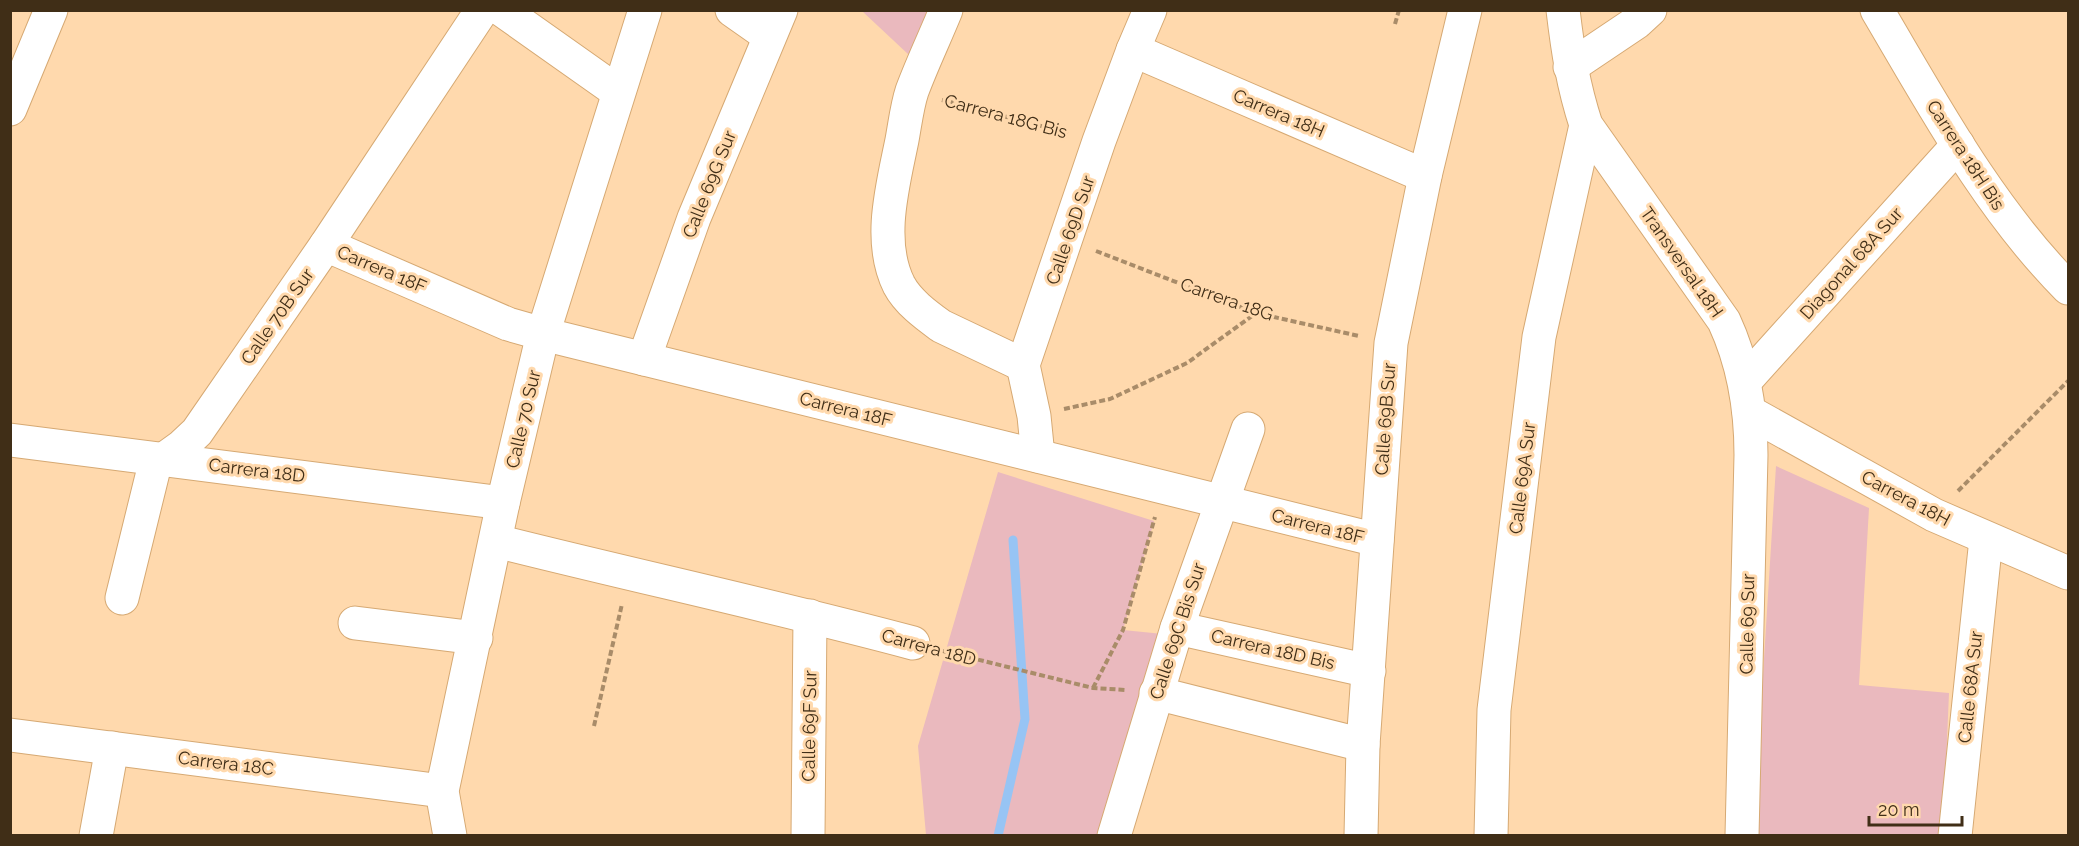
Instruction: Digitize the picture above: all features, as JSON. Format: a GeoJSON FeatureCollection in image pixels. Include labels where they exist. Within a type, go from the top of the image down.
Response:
{"type":"FeatureCollection","features":[{"type":"Feature","properties":{"kind":"street"},"geometry":{"type":"LineString","coordinates":[[10,109],[51,10]]}},
{"type":"Feature","properties":{"kind":"street","name":"Calle 70B Sur"},"geometry":{"type":"LineString","coordinates":[[122,598],[156,465],[197,432],[326,245],[482,10]]}},
{"type":"Feature","properties":{"kind":"street"},"geometry":{"type":"LineString","coordinates":[[502,10],[618,92]]}},
{"type":"Feature","properties":{"kind":"street","name":"Calle 70 Sur"},"geometry":{"type":"LineString","coordinates":[[450,836],[442,791],[503,503],[543,334],[645,10]]}},
{"type":"Feature","properties":{"kind":"street"},"geometry":{"type":"LineString","coordinates":[[732,10],[775,23]]}},
{"type":"Feature","properties":{"kind":"street"},"geometry":{"type":"LineString","coordinates":[[946,10],[912,92],[890,197],[889,243],[899,284],[910,300],[942,326],[1023,365],[1034,416],[1038,456]]}},
{"type":"Feature","properties":{"kind":"street","name":"Calle 69D Sur"},"geometry":{"type":"LineString","coordinates":[[1023,365],[1099,141],[1150,10]]}},
{"type":"Feature","properties":{"kind":"street","name":"Calle 69B Sur"},"geometry":{"type":"LineString","coordinates":[[1360,836],[1363,745],[1391,343],[1425,176],[1465,10]]}},
{"type":"Feature","properties":{"kind":"street"},"geometry":{"type":"LineString","coordinates":[[1563,10],[1570,67],[1586,125]]}},
{"type":"Feature","properties":{"kind":"street"},"geometry":{"type":"LineString","coordinates":[[1570,67],[1637,22],[1650,10]]}},
{"type":"Feature","properties":{"kind":"street","name":"Carrera 18H Bis"},"geometry":{"type":"LineString","coordinates":[[1877,10],[1984,187],[2013,227],[2068,288]]}},
{"type":"Feature","properties":{"kind":"street","name":"Calle 69G Sur"},"geometry":{"type":"LineString","coordinates":[[644,359],[694,218],[775,23]]}},
{"type":"Feature","properties":{"kind":"street","name":"Carrera 18H"},"geometry":{"type":"LineString","coordinates":[[1133,50],[1425,176]]}},
{"type":"Feature","properties":{"kind":"street","name":"Transversal 18H"},"geometry":{"type":"LineString","coordinates":[[1586,125],[1724,321],[1734,344],[1747,396]]}},
{"type":"Feature","properties":{"kind":"street","name":"Calle 69A Sur"},"geometry":{"type":"LineString","coordinates":[[1491,836],[1494,710],[1539,337],[1586,125]]}},
{"type":"Feature","properties":{"kind":"street","name":"Diagonal 68A Sur"},"geometry":{"type":"LineString","coordinates":[[1747,396],[1958,145]]}},
{"type":"Feature","properties":{"kind":"street","name":"Carrera 18F"},"geometry":{"type":"LineString","coordinates":[[326,245],[508,324],[543,334],[1377,540]]}},
{"type":"Feature","properties":{"kind":"street","name":"Carrera 18H"},"geometry":{"type":"LineString","coordinates":[[1747,396],[1934,514],[1986,539],[2068,573]]}},
{"type":"Feature","properties":{"kind":"street","name":"Calle 69 Sur"},"geometry":{"type":"LineString","coordinates":[[1742,836],[1751,455],[1747,396]]}},
{"type":"Feature","properties":{"kind":"street","name":"Calle 69C Bis Sur"},"geometry":{"type":"LineString","coordinates":[[1114,836],[1177,628],[1248,429]]}},
{"type":"Feature","properties":{"kind":"street","name":"Carrera 18D"},"geometry":{"type":"LineString","coordinates":[[10,440],[503,503]]}},
{"type":"Feature","properties":{"kind":"street","name":"Calle 68A Sur"},"geometry":{"type":"LineString","coordinates":[[1955,836],[1986,539]]}},
{"type":"Feature","properties":{"kind":"street","name":"Carrera 18D"},"geometry":{"type":"LineString","coordinates":[[496,541],[913,643]]}},
{"type":"Feature","properties":{"kind":"street","name":"Calle 69F Sur"},"geometry":{"type":"LineString","coordinates":[[808,836],[810,616]]}},
{"type":"Feature","properties":{"kind":"street"},"geometry":{"type":"LineString","coordinates":[[355,623],[476,638]]}},
{"type":"Feature","properties":{"kind":"street","name":"Carrera 18D Bis"},"geometry":{"type":"LineString","coordinates":[[1177,628],[1369,671]]}},
{"type":"Feature","properties":{"kind":"street"},"geometry":{"type":"LineString","coordinates":[[1156,693],[1363,745]]}},
{"type":"Feature","properties":{"kind":"street","name":"Carrera 18C"},"geometry":{"type":"LineString","coordinates":[[10,735],[442,791]]}},
{"type":"Feature","properties":{"kind":"street"},"geometry":{"type":"LineString","coordinates":[[96,836],[112,748]]}},
{"type":"Feature","properties":{"kind":"path"},"geometry":{"type":"LineString","coordinates":[[1395,24],[1399,10]]}},
{"type":"Feature","properties":{"kind":"path","name":"Carrera 18G Bis"},"geometry":{"type":"LineString","coordinates":[[912,92],[1099,141]]}},
{"type":"Feature","properties":{"kind":"path","name":"Carrera 18G"},"geometry":{"type":"LineString","coordinates":[[1067,240],[1256,313],[1391,343]]}},
{"type":"Feature","properties":{"kind":"path"},"geometry":{"type":"LineString","coordinates":[[1034,416],[1110,399],[1188,363],[1256,313]]}},
{"type":"Feature","properties":{"kind":"path"},"geometry":{"type":"LineString","coordinates":[[1934,514],[2068,381]]}},
{"type":"Feature","properties":{"kind":"path"},"geometry":{"type":"LineString","coordinates":[[1093,687],[1122,630],[1165,487]]}},
{"type":"Feature","properties":{"kind":"path"},"geometry":{"type":"LineString","coordinates":[[594,726],[629,574]]}},
{"type":"Feature","properties":{"kind":"path","name":"Carrera 18D"},"geometry":{"type":"LineString","coordinates":[[913,643],[1093,687],[1156,693]]}},
{"type":"Feature","properties":{"kind":"shaded area"},"geometry":{"type":"Polygon","coordinates":[[[862,11],[929,11],[909,55],[862,11]]]}},
{"type":"Feature","properties":{"kind":"shaded area"},"geometry":{"type":"Polygon","coordinates":[[[1776,466],[1869,508],[1859,685],[1949,693],[1943,835],[1753,836],[1776,466]]]}},
{"type":"Feature","properties":{"kind":"shaded area"},"geometry":{"type":"Polygon","coordinates":[[[998,472],[1154,521],[1123,630],[1193,637],[1169,699],[1123,835],[926,835],[918,746],[998,472]]]}},
{"type":"Feature","properties":{"kind":"waterway"},"geometry":{"type":"LineString","coordinates":[[998,836],[1025,719],[1013,540]]}}]}
